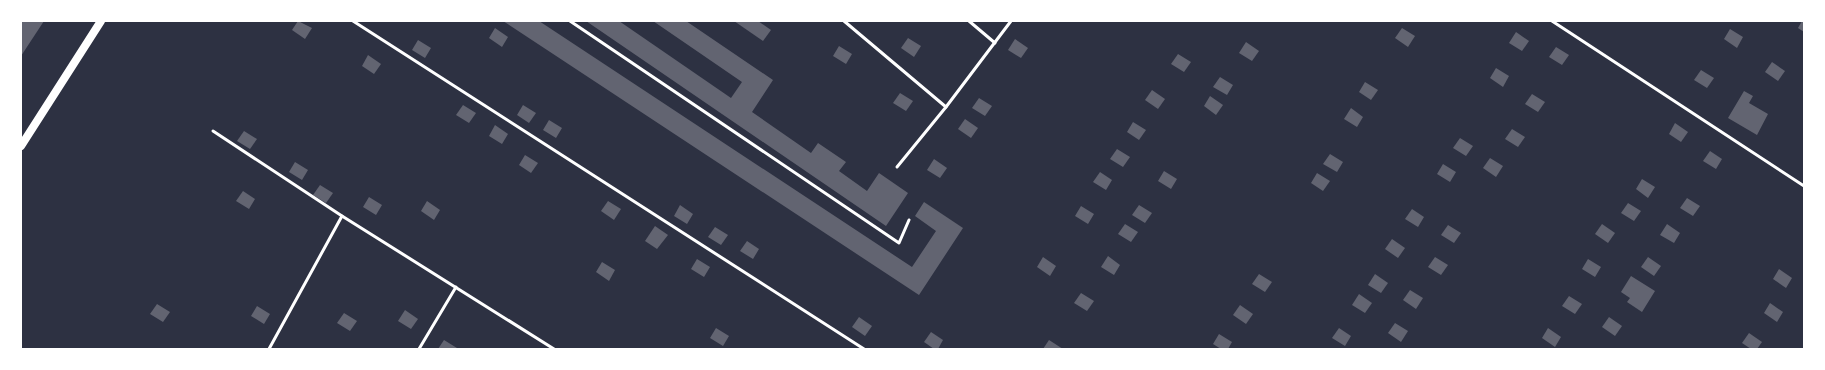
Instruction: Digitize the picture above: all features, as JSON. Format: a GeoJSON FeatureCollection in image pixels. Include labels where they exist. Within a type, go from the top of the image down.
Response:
{"type":"FeatureCollection","features":[{"type":"Feature","properties":{"kind":"main road"},"geometry":{"type":"LineString","coordinates":[[21,146],[102,21]]}},
{"type":"Feature","properties":{"kind":"lane"},"geometry":{"type":"LineString","coordinates":[[353,21],[864,349]]}},
{"type":"Feature","properties":{"kind":"lane"},"geometry":{"type":"LineString","coordinates":[[570,21],[899,243],[909,220]]}},
{"type":"Feature","properties":{"kind":"lane"},"geometry":{"type":"LineString","coordinates":[[844,21],[946,107]]}},
{"type":"Feature","properties":{"kind":"lane"},"geometry":{"type":"LineString","coordinates":[[969,21],[995,43]]}},
{"type":"Feature","properties":{"kind":"lane"},"geometry":{"type":"LineString","coordinates":[[897,167],[946,107],[1011,21]]}},
{"type":"Feature","properties":{"kind":"lane"},"geometry":{"type":"LineString","coordinates":[[1552,21],[1804,186]]}},
{"type":"Feature","properties":{"kind":"lane"},"geometry":{"type":"LineString","coordinates":[[213,131],[342,216],[554,349]]}},
{"type":"Feature","properties":{"kind":"lane"},"geometry":{"type":"LineString","coordinates":[[269,349],[342,216]]}},
{"type":"Feature","properties":{"kind":"lane"},"geometry":{"type":"LineString","coordinates":[[419,349],[456,287]]}},
{"type":"Feature","properties":{"kind":"building"},"geometry":{"type":"Polygon","coordinates":[[[21,21],[44,21],[21,56],[21,21]]]}},
{"type":"Feature","properties":{"kind":"building"},"geometry":{"type":"Polygon","coordinates":[[[298,21],[312,28],[305,39],[292,30],[298,21]]]}},
{"type":"Feature","properties":{"kind":"building"},"geometry":{"type":"Polygon","coordinates":[[[503,21],[539,21],[912,267],[936,231],[915,216],[924,202],[963,228],[919,295],[503,21]]]}},
{"type":"Feature","properties":{"kind":"building"},"geometry":{"type":"Polygon","coordinates":[[[586,21],[619,21],[731,98],[742,82],[653,21],[686,21],[773,80],[752,112],[811,153],[818,143],[846,162],[839,171],[867,191],[879,173],[908,193],[886,226],[586,21]]]}},
{"type":"Feature","properties":{"kind":"building"},"geometry":{"type":"Polygon","coordinates":[[[734,21],[758,21],[771,30],[763,41],[734,21]]]}},
{"type":"Feature","properties":{"kind":"building"},"geometry":{"type":"Polygon","coordinates":[[[1802,21],[1804,21],[1804,32],[1798,28],[1802,21]]]}},
{"type":"Feature","properties":{"kind":"building"},"geometry":{"type":"Polygon","coordinates":[[[495,28],[508,37],[502,47],[489,38],[495,28]]]}},
{"type":"Feature","properties":{"kind":"building"},"geometry":{"type":"Polygon","coordinates":[[[1402,28],[1415,36],[1408,47],[1395,38],[1402,28]]]}},
{"type":"Feature","properties":{"kind":"building"},"geometry":{"type":"Polygon","coordinates":[[[1730,29],[1743,37],[1737,48],[1724,39],[1730,29]]]}},
{"type":"Feature","properties":{"kind":"building"},"geometry":{"type":"Polygon","coordinates":[[[1516,32],[1529,41],[1522,51],[1509,43],[1516,32]]]}},
{"type":"Feature","properties":{"kind":"building"},"geometry":{"type":"Polygon","coordinates":[[[908,38],[921,46],[914,57],[901,48],[908,38]]]}},
{"type":"Feature","properties":{"kind":"building"},"geometry":{"type":"Polygon","coordinates":[[[1015,39],[1028,48],[1021,58],[1008,50],[1015,39]]]}},
{"type":"Feature","properties":{"kind":"building"},"geometry":{"type":"Polygon","coordinates":[[[418,40],[431,48],[425,58],[412,50],[418,40]]]}},
{"type":"Feature","properties":{"kind":"building"},"geometry":{"type":"Polygon","coordinates":[[[1246,42],[1259,51],[1252,61],[1239,53],[1246,42]]]}},
{"type":"Feature","properties":{"kind":"building"},"geometry":{"type":"Polygon","coordinates":[[[839,46],[852,54],[846,64],[833,56],[839,46]]]}},
{"type":"Feature","properties":{"kind":"building"},"geometry":{"type":"Polygon","coordinates":[[[1556,47],[1569,55],[1562,65],[1549,57],[1556,47]]]}},
{"type":"Feature","properties":{"kind":"building"},"geometry":{"type":"Polygon","coordinates":[[[1178,54],[1191,62],[1184,72],[1171,64],[1178,54]]]}},
{"type":"Feature","properties":{"kind":"building"},"geometry":{"type":"Polygon","coordinates":[[[368,55],[381,64],[374,74],[362,66],[368,55]]]}},
{"type":"Feature","properties":{"kind":"building"},"geometry":{"type":"Polygon","coordinates":[[[1772,62],[1785,71],[1778,81],[1765,72],[1772,62]]]}},
{"type":"Feature","properties":{"kind":"building"},"geometry":{"type":"Polygon","coordinates":[[[1496,68],[1509,76],[1503,87],[1490,78],[1496,68]]]}},
{"type":"Feature","properties":{"kind":"building"},"geometry":{"type":"Polygon","coordinates":[[[1701,70],[1714,78],[1707,88],[1694,80],[1701,70]]]}},
{"type":"Feature","properties":{"kind":"building"},"geometry":{"type":"Polygon","coordinates":[[[1220,77],[1233,85],[1227,95],[1213,87],[1220,77]]]}},
{"type":"Feature","properties":{"kind":"building"},"geometry":{"type":"Polygon","coordinates":[[[1365,82],[1378,90],[1371,100],[1359,92],[1365,82]]]}},
{"type":"Feature","properties":{"kind":"building"},"geometry":{"type":"Polygon","coordinates":[[[1152,90],[1165,99],[1158,109],[1145,100],[1152,90]]]}},
{"type":"Feature","properties":{"kind":"building"},"geometry":{"type":"Polygon","coordinates":[[[1744,91],[1753,96],[1749,103],[1768,114],[1757,135],[1728,118],[1744,91]]]}},
{"type":"Feature","properties":{"kind":"building"},"geometry":{"type":"Polygon","coordinates":[[[900,93],[913,101],[906,111],[893,103],[900,93]]]}},
{"type":"Feature","properties":{"kind":"building"},"geometry":{"type":"Polygon","coordinates":[[[1532,94],[1545,102],[1538,112],[1525,104],[1532,94]]]}},
{"type":"Feature","properties":{"kind":"building"},"geometry":{"type":"Polygon","coordinates":[[[1210,96],[1223,105],[1216,115],[1204,106],[1210,96]]]}},
{"type":"Feature","properties":{"kind":"building"},"geometry":{"type":"Polygon","coordinates":[[[979,98],[992,106],[985,116],[972,108],[979,98]]]}},
{"type":"Feature","properties":{"kind":"building"},"geometry":{"type":"Polygon","coordinates":[[[463,105],[476,113],[469,123],[456,115],[463,105]]]}},
{"type":"Feature","properties":{"kind":"building"},"geometry":{"type":"Polygon","coordinates":[[[523,105],[536,113],[529,123],[517,115],[523,105]]]}},
{"type":"Feature","properties":{"kind":"building"},"geometry":{"type":"Polygon","coordinates":[[[1351,108],[1363,117],[1357,127],[1344,119],[1351,108]]]}},
{"type":"Feature","properties":{"kind":"building"},"geometry":{"type":"Polygon","coordinates":[[[965,119],[978,128],[971,138],[958,129],[965,119]]]}},
{"type":"Feature","properties":{"kind":"building"},"geometry":{"type":"Polygon","coordinates":[[[549,120],[562,128],[556,138],[543,130],[549,120]]]}},
{"type":"Feature","properties":{"kind":"building"},"geometry":{"type":"Polygon","coordinates":[[[1133,122],[1146,130],[1139,140],[1127,132],[1133,122]]]}},
{"type":"Feature","properties":{"kind":"building"},"geometry":{"type":"Polygon","coordinates":[[[1675,123],[1688,132],[1681,142],[1669,134],[1675,123]]]}},
{"type":"Feature","properties":{"kind":"building"},"geometry":{"type":"Polygon","coordinates":[[[495,125],[508,134],[502,144],[489,136],[495,125]]]}},
{"type":"Feature","properties":{"kind":"building"},"geometry":{"type":"Polygon","coordinates":[[[1512,129],[1525,137],[1518,147],[1505,139],[1512,129]]]}},
{"type":"Feature","properties":{"kind":"building"},"geometry":{"type":"Polygon","coordinates":[[[244,131],[257,139],[250,149],[237,141],[244,131]]]}},
{"type":"Feature","properties":{"kind":"building"},"geometry":{"type":"Polygon","coordinates":[[[1460,138],[1473,146],[1466,156],[1453,148],[1460,138]]]}},
{"type":"Feature","properties":{"kind":"building"},"geometry":{"type":"Polygon","coordinates":[[[1117,149],[1130,157],[1123,167],[1110,159],[1117,149]]]}},
{"type":"Feature","properties":{"kind":"building"},"geometry":{"type":"Polygon","coordinates":[[[1710,151],[1722,159],[1716,169],[1703,161],[1710,151]]]}},
{"type":"Feature","properties":{"kind":"building"},"geometry":{"type":"Polygon","coordinates":[[[1330,154],[1343,162],[1337,172],[1323,164],[1330,154]]]}},
{"type":"Feature","properties":{"kind":"building"},"geometry":{"type":"Polygon","coordinates":[[[525,155],[538,163],[531,173],[519,165],[525,155]]]}},
{"type":"Feature","properties":{"kind":"building"},"geometry":{"type":"Polygon","coordinates":[[[1490,158],[1503,166],[1496,177],[1483,168],[1490,158]]]}},
{"type":"Feature","properties":{"kind":"building"},"geometry":{"type":"Polygon","coordinates":[[[934,159],[947,168],[940,178],[927,170],[934,159]]]}},
{"type":"Feature","properties":{"kind":"building"},"geometry":{"type":"Polygon","coordinates":[[[295,162],[308,170],[302,180],[289,172],[295,162]]]}},
{"type":"Feature","properties":{"kind":"building"},"geometry":{"type":"Polygon","coordinates":[[[1443,164],[1456,172],[1450,182],[1437,174],[1443,164]]]}},
{"type":"Feature","properties":{"kind":"building"},"geometry":{"type":"Polygon","coordinates":[[[1164,171],[1177,179],[1171,189],[1158,181],[1164,171]]]}},
{"type":"Feature","properties":{"kind":"building"},"geometry":{"type":"Polygon","coordinates":[[[1100,172],[1112,180],[1106,190],[1093,182],[1100,172]]]}},
{"type":"Feature","properties":{"kind":"building"},"geometry":{"type":"Polygon","coordinates":[[[1317,173],[1330,181],[1323,191],[1311,183],[1317,173]]]}},
{"type":"Feature","properties":{"kind":"building"},"geometry":{"type":"Polygon","coordinates":[[[1642,179],[1655,187],[1648,198],[1636,189],[1642,179]]]}},
{"type":"Feature","properties":{"kind":"building"},"geometry":{"type":"Polygon","coordinates":[[[320,185],[333,193],[326,203],[313,195],[320,185]]]}},
{"type":"Feature","properties":{"kind":"building"},"geometry":{"type":"Polygon","coordinates":[[[243,191],[255,199],[249,209],[236,201],[243,191]]]}},
{"type":"Feature","properties":{"kind":"building"},"geometry":{"type":"Polygon","coordinates":[[[369,197],[382,205],[376,215],[363,207],[369,197]]]}},
{"type":"Feature","properties":{"kind":"building"},"geometry":{"type":"Polygon","coordinates":[[[1687,198],[1700,206],[1693,216],[1680,208],[1687,198]]]}},
{"type":"Feature","properties":{"kind":"building"},"geometry":{"type":"Polygon","coordinates":[[[427,201],[440,210],[434,220],[421,211],[427,201]]]}},
{"type":"Feature","properties":{"kind":"building"},"geometry":{"type":"Polygon","coordinates":[[[608,201],[621,209],[614,220],[601,211],[608,201]]]}},
{"type":"Feature","properties":{"kind":"building"},"geometry":{"type":"Polygon","coordinates":[[[1628,203],[1641,211],[1634,221],[1621,213],[1628,203]]]}},
{"type":"Feature","properties":{"kind":"building"},"geometry":{"type":"Polygon","coordinates":[[[680,205],[693,214],[687,224],[674,216],[680,205]]]}},
{"type":"Feature","properties":{"kind":"building"},"geometry":{"type":"Polygon","coordinates":[[[1139,205],[1152,213],[1145,223],[1132,215],[1139,205]]]}},
{"type":"Feature","properties":{"kind":"building"},"geometry":{"type":"Polygon","coordinates":[[[1081,206],[1094,214],[1088,224],[1075,216],[1081,206]]]}},
{"type":"Feature","properties":{"kind":"building"},"geometry":{"type":"Polygon","coordinates":[[[1412,209],[1424,217],[1418,227],[1405,219],[1412,209]]]}},
{"type":"Feature","properties":{"kind":"building"},"geometry":{"type":"Polygon","coordinates":[[[1125,224],[1138,232],[1131,242],[1118,234],[1125,224]]]}},
{"type":"Feature","properties":{"kind":"building"},"geometry":{"type":"Polygon","coordinates":[[[1602,224],[1615,233],[1608,243],[1595,234],[1602,224]]]}},
{"type":"Feature","properties":{"kind":"building"},"geometry":{"type":"Polygon","coordinates":[[[1667,224],[1680,233],[1674,243],[1660,235],[1667,224]]]}},
{"type":"Feature","properties":{"kind":"building"},"geometry":{"type":"Polygon","coordinates":[[[1448,225],[1461,233],[1454,243],[1441,235],[1448,225]]]}},
{"type":"Feature","properties":{"kind":"building"},"geometry":{"type":"Polygon","coordinates":[[[655,226],[668,235],[657,249],[645,241],[655,226]]]}},
{"type":"Feature","properties":{"kind":"building"},"geometry":{"type":"Polygon","coordinates":[[[715,227],[728,235],[721,245],[708,237],[715,227]]]}},
{"type":"Feature","properties":{"kind":"building"},"geometry":{"type":"Polygon","coordinates":[[[1392,239],[1405,248],[1398,258],[1385,249],[1392,239]]]}},
{"type":"Feature","properties":{"kind":"building"},"geometry":{"type":"Polygon","coordinates":[[[747,241],[759,249],[753,259],[740,251],[747,241]]]}},
{"type":"Feature","properties":{"kind":"building"},"geometry":{"type":"Polygon","coordinates":[[[1108,256],[1120,265],[1114,275],[1101,267],[1108,256]]]}},
{"type":"Feature","properties":{"kind":"building"},"geometry":{"type":"Polygon","coordinates":[[[1043,257],[1056,266],[1050,276],[1037,267],[1043,257]]]}},
{"type":"Feature","properties":{"kind":"building"},"geometry":{"type":"Polygon","coordinates":[[[1435,257],[1448,265],[1441,275],[1428,267],[1435,257]]]}},
{"type":"Feature","properties":{"kind":"building"},"geometry":{"type":"Polygon","coordinates":[[[1648,257],[1661,266],[1654,276],[1641,267],[1648,257]]]}},
{"type":"Feature","properties":{"kind":"building"},"geometry":{"type":"Polygon","coordinates":[[[697,259],[710,267],[704,277],[691,269],[697,259]]]}},
{"type":"Feature","properties":{"kind":"building"},"geometry":{"type":"Polygon","coordinates":[[[1588,259],[1601,267],[1595,277],[1582,269],[1588,259]]]}},
{"type":"Feature","properties":{"kind":"building"},"geometry":{"type":"Polygon","coordinates":[[[602,262],[615,270],[609,281],[596,272],[602,262]]]}},
{"type":"Feature","properties":{"kind":"building"},"geometry":{"type":"Polygon","coordinates":[[[1779,269],[1792,278],[1786,288],[1773,279],[1779,269]]]}},
{"type":"Feature","properties":{"kind":"building"},"geometry":{"type":"Polygon","coordinates":[[[1259,274],[1272,282],[1265,292],[1252,284],[1259,274]]]}},
{"type":"Feature","properties":{"kind":"building"},"geometry":{"type":"Polygon","coordinates":[[[1375,274],[1388,283],[1381,293],[1368,285],[1375,274]]]}},
{"type":"Feature","properties":{"kind":"building"},"geometry":{"type":"Polygon","coordinates":[[[1631,276],[1655,291],[1642,312],[1627,302],[1630,298],[1621,292],[1631,276]]]}},
{"type":"Feature","properties":{"kind":"building"},"geometry":{"type":"Polygon","coordinates":[[[1410,290],[1423,298],[1416,309],[1403,300],[1410,290]]]}},
{"type":"Feature","properties":{"kind":"building"},"geometry":{"type":"Polygon","coordinates":[[[1081,293],[1094,301],[1087,311],[1074,303],[1081,293]]]}},
{"type":"Feature","properties":{"kind":"building"},"geometry":{"type":"Polygon","coordinates":[[[1359,294],[1372,303],[1365,313],[1352,305],[1359,294]]]}},
{"type":"Feature","properties":{"kind":"building"},"geometry":{"type":"Polygon","coordinates":[[[1569,296],[1582,304],[1575,314],[1562,306],[1569,296]]]}},
{"type":"Feature","properties":{"kind":"building"},"geometry":{"type":"Polygon","coordinates":[[[1770,303],[1783,312],[1777,322],[1764,313],[1770,303]]]}},
{"type":"Feature","properties":{"kind":"building"},"geometry":{"type":"Polygon","coordinates":[[[157,304],[170,312],[163,322],[150,314],[157,304]]]}},
{"type":"Feature","properties":{"kind":"building"},"geometry":{"type":"Polygon","coordinates":[[[1240,305],[1253,314],[1246,324],[1233,315],[1240,305]]]}},
{"type":"Feature","properties":{"kind":"building"},"geometry":{"type":"Polygon","coordinates":[[[257,306],[270,314],[264,324],[251,316],[257,306]]]}},
{"type":"Feature","properties":{"kind":"building"},"geometry":{"type":"Polygon","coordinates":[[[405,310],[418,319],[411,329],[398,321],[405,310]]]}},
{"type":"Feature","properties":{"kind":"building"},"geometry":{"type":"Polygon","coordinates":[[[344,313],[357,321],[350,331],[337,323],[344,313]]]}},
{"type":"Feature","properties":{"kind":"building"},"geometry":{"type":"Polygon","coordinates":[[[859,317],[872,326],[865,336],[852,327],[859,317]]]}},
{"type":"Feature","properties":{"kind":"building"},"geometry":{"type":"Polygon","coordinates":[[[1609,317],[1622,326],[1615,336],[1602,327],[1609,317]]]}},
{"type":"Feature","properties":{"kind":"building"},"geometry":{"type":"Polygon","coordinates":[[[1395,323],[1408,331],[1401,342],[1388,333],[1395,323]]]}},
{"type":"Feature","properties":{"kind":"building"},"geometry":{"type":"Polygon","coordinates":[[[716,328],[729,336],[723,346],[710,338],[716,328]]]}},
{"type":"Feature","properties":{"kind":"building"},"geometry":{"type":"Polygon","coordinates":[[[1339,328],[1351,336],[1345,346],[1332,338],[1339,328]]]}},
{"type":"Feature","properties":{"kind":"building"},"geometry":{"type":"Polygon","coordinates":[[[1548,328],[1561,337],[1555,347],[1542,338],[1548,328]]]}},
{"type":"Feature","properties":{"kind":"building"},"geometry":{"type":"Polygon","coordinates":[[[931,332],[943,340],[938,349],[934,349],[924,342],[931,332]]]}},
{"type":"Feature","properties":{"kind":"building"},"geometry":{"type":"Polygon","coordinates":[[[1749,333],[1762,342],[1757,349],[1751,349],[1742,343],[1749,333]]]}},
{"type":"Feature","properties":{"kind":"building"},"geometry":{"type":"Polygon","coordinates":[[[1219,334],[1232,342],[1228,349],[1221,349],[1213,344],[1219,334]]]}},
{"type":"Feature","properties":{"kind":"building"},"geometry":{"type":"Polygon","coordinates":[[[444,340],[457,348],[438,349],[444,340]]]}},
{"type":"Feature","properties":{"kind":"building"},"geometry":{"type":"Polygon","coordinates":[[[1049,340],[1063,349],[1043,349],[1049,340]]]}}]}
